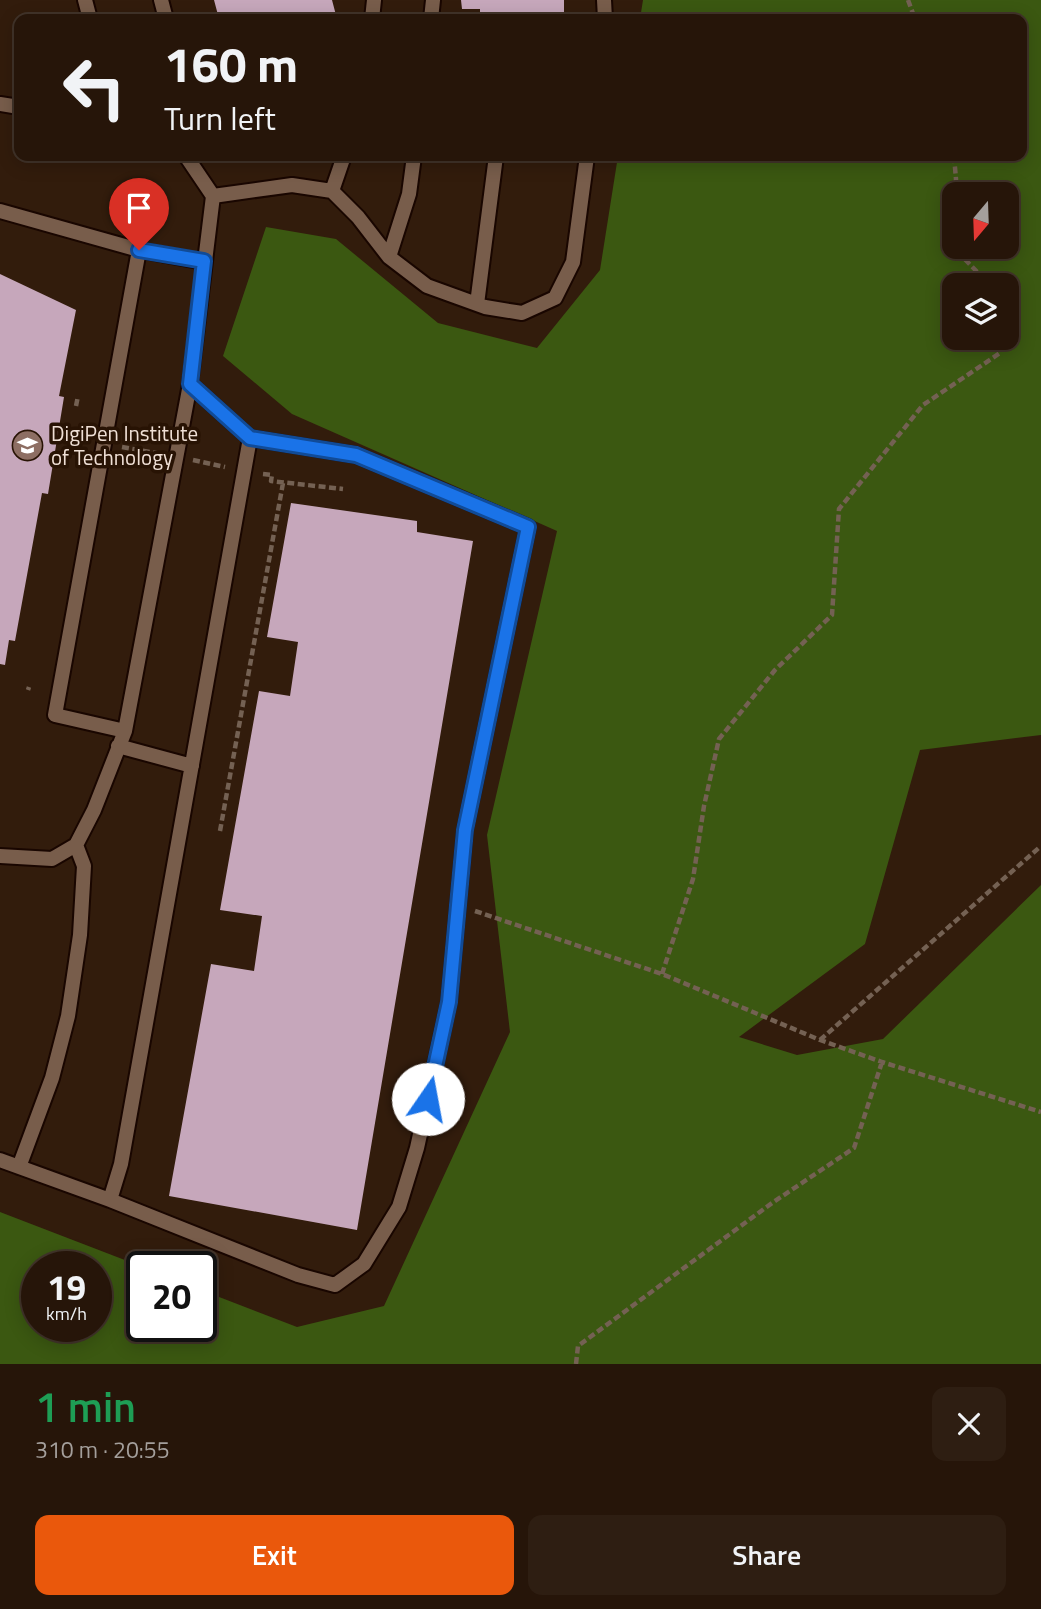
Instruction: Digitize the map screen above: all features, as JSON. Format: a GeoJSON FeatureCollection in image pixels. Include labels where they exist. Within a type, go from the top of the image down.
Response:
{"type":"FeatureCollection","features":[{"type":"Feature","properties":{"kind":"lane"},"geometry":{"type":"LineString","coordinates":[[1,862],[52,859],[76,845],[94,810],[125,731],[190,384],[213,196],[189,161]]}},
{"type":"Feature","properties":{"kind":"lane"},"geometry":{"type":"LineString","coordinates":[[332,191],[342,161]]}},
{"type":"Feature","properties":{"kind":"lane"},"geometry":{"type":"LineString","coordinates":[[389,257],[409,194],[413,161]]}},
{"type":"Feature","properties":{"kind":"lane"},"geometry":{"type":"LineString","coordinates":[[477,304],[495,161]]}},
{"type":"Feature","properties":{"kind":"lane"},"geometry":{"type":"LineString","coordinates":[[213,196],[292,185],[332,191],[358,217],[389,257],[427,286],[477,304],[522,313],[555,298],[573,262],[586,161]]}},
{"type":"Feature","properties":{"kind":"lane"},"geometry":{"type":"LineString","coordinates":[[0,211],[139,250],[204,261]]}},
{"type":"Feature","properties":{"kind":"lane"},"geometry":{"type":"LineString","coordinates":[[125,731],[55,715],[139,250]]}},
{"type":"Feature","properties":{"kind":"lane"},"geometry":{"type":"LineString","coordinates":[[0,1160],[110,1200],[298,1275],[335,1285],[364,1264],[398,1207],[417,1147],[449,1002],[465,830],[528,527],[356,455],[250,438],[190,384]]}},
{"type":"Feature","properties":{"kind":"lane"},"geometry":{"type":"LineString","coordinates":[[110,1200],[121,1164],[250,438]]}},
{"type":"Feature","properties":{"kind":"lane"},"geometry":{"type":"LineString","coordinates":[[118,746],[192,766]]}},
{"type":"Feature","properties":{"kind":"lane"},"geometry":{"type":"LineString","coordinates":[[19,1167],[52,1078],[68,1016],[80,935],[85,866],[76,845]]}},
{"type":"Feature","properties":{"kind":"path"},"geometry":{"type":"LineString","coordinates":[[954,161],[956,182]]}},
{"type":"Feature","properties":{"kind":"path"},"geometry":{"type":"LineString","coordinates":[[965,259],[978,273]]}},
{"type":"Feature","properties":{"kind":"path"},"geometry":{"type":"LineString","coordinates":[[662,974],[693,879],[704,806],[719,739],[775,670],[832,615],[839,509],[923,405],[1000,354],[999,350]]}},
{"type":"Feature","properties":{"kind":"path"},"geometry":{"type":"LineString","coordinates":[[76,406],[78,396]]}},
{"type":"Feature","properties":{"kind":"path"},"geometry":{"type":"LineString","coordinates":[[71,436],[87,439]]}},
{"type":"Feature","properties":{"kind":"path"},"geometry":{"type":"LineString","coordinates":[[122,447],[155,453]]}},
{"type":"Feature","properties":{"kind":"path"},"geometry":{"type":"LineString","coordinates":[[193,460],[233,468]]}},
{"type":"Feature","properties":{"kind":"path"},"geometry":{"type":"LineString","coordinates":[[263,474],[272,475],[271,481],[344,489]]}},
{"type":"Feature","properties":{"kind":"path"},"geometry":{"type":"LineString","coordinates":[[220,831],[283,482]]}},
{"type":"Feature","properties":{"kind":"path"},"geometry":{"type":"LineString","coordinates":[[820,1040],[1041,846]]}},
{"type":"Feature","properties":{"kind":"path"},"geometry":{"type":"LineString","coordinates":[[457,905],[662,974],[820,1040],[882,1062],[1041,1112]]}},
{"type":"Feature","properties":{"kind":"path"},"geometry":{"type":"LineString","coordinates":[[576,1364],[578,1346],[772,1203],[853,1148],[882,1062]]}},
{"type":"Feature","properties":{"kind":"green space"},"geometry":{"type":"Polygon","coordinates":[[[643,0],[1041,0],[1041,735],[920,750],[865,944],[739,1037],[797,1055],[883,1039],[1041,885],[1041,1364],[0,1364],[0,1212],[101,1251],[21,1251],[21,1342],[112,1342],[112,1255],[126,1260],[126,1342],[217,1342],[217,1296],[297,1327],[384,1306],[510,1032],[487,835],[557,531],[292,414],[223,356],[266,227],[336,239],[438,323],[537,348],[600,270],[617,161],[1027,161],[1027,14],[641,14],[643,0]]]}},
{"type":"Feature","properties":{"kind":"building"},"geometry":{"type":"Polygon","coordinates":[[[214,0],[332,0],[336,14],[218,14],[214,0]]]}},
{"type":"Feature","properties":{"kind":"building"},"geometry":{"type":"Polygon","coordinates":[[[461,0],[564,0],[564,14],[480,14],[480,9],[462,9],[461,0]]]}},
{"type":"Feature","properties":{"kind":"building","name":"DigiPen Institute of Technology"},"geometry":{"type":"Polygon","coordinates":[[[0,274],[76,310],[59,396],[64,397],[48,494],[42,493],[15,641],[9,640],[5,665],[0,664],[0,274]]]}},
{"type":"Feature","properties":{"kind":"building"},"geometry":{"type":"Polygon","coordinates":[[[291,503],[417,521],[417,532],[473,541],[357,1230],[169,1196],[211,964],[254,971],[262,916],[220,910],[259,691],[290,696],[298,642],[267,637],[291,503]]]}},
{"type":"Feature","properties":{"kind":"place","name":"DigiPen Institute of Technology"},"geometry":{"type":"Point","coordinates":[28,445]}},
{"type":"Feature","properties":{"kind":"route"},"geometry":{"type":"LineString","coordinates":[[139,250],[204,261],[190,384],[250,438],[356,455],[528,527],[465,830],[449,1002],[428,1099]]}}]}
